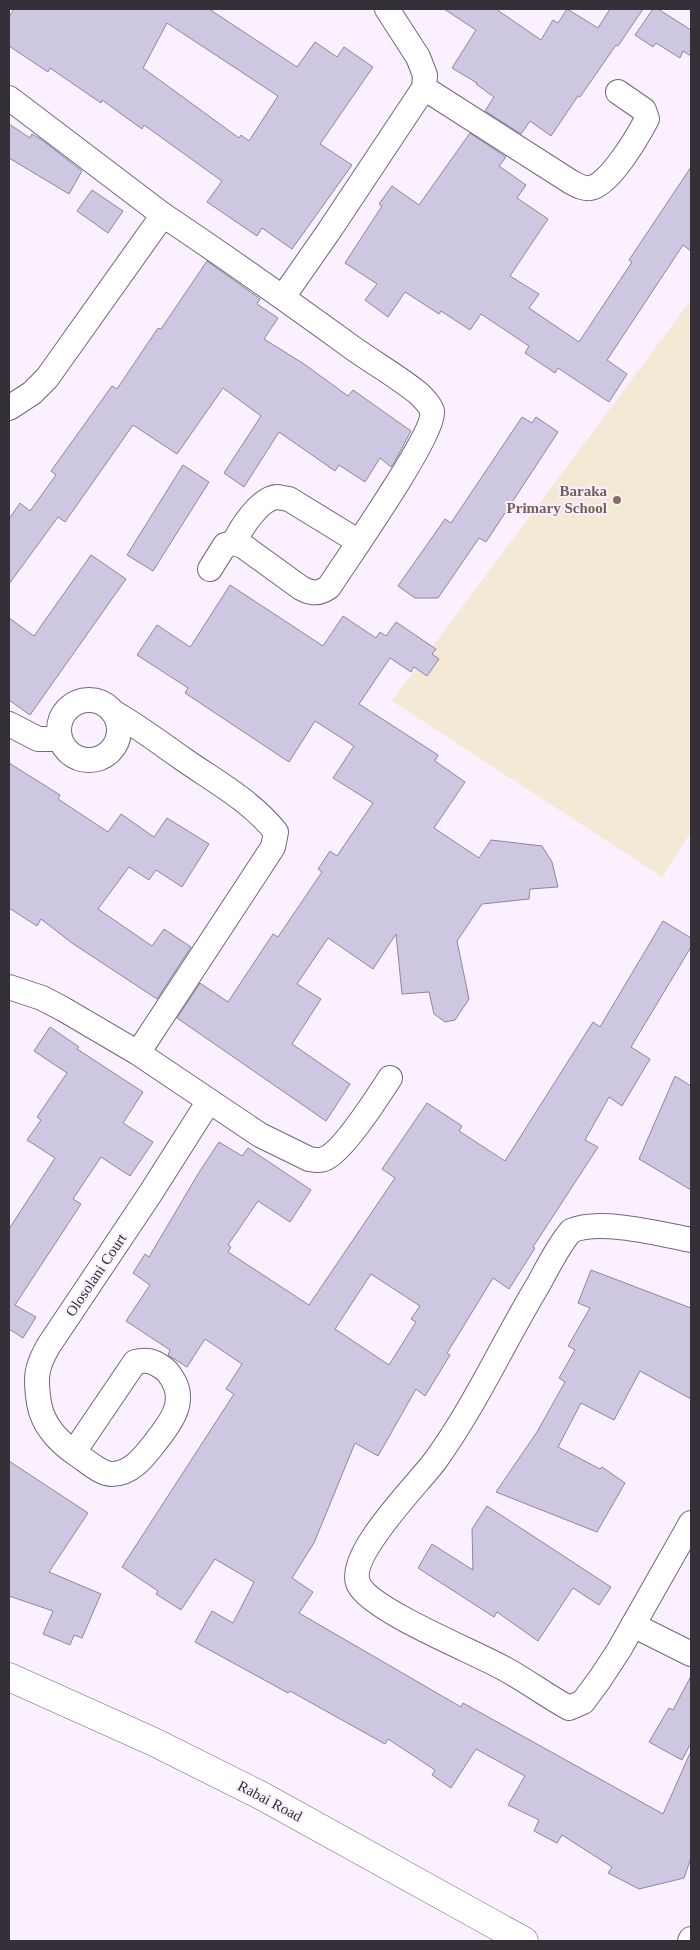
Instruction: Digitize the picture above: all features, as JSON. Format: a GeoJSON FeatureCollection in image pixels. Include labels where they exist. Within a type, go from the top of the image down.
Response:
{"type":"FeatureCollection","features":[{"type":"Feature","properties":{"kind":"main road","name":"Rabai Road"},"geometry":{"type":"LineString","coordinates":[[9,1677],[154,1742],[262,1796],[524,1941]]}},
{"type":"Feature","properties":{"kind":"street"},"geometry":{"type":"LineString","coordinates":[[283,297],[424,88],[425,75],[418,57],[387,9]]}},
{"type":"Feature","properties":{"kind":"street"},"geometry":{"type":"LineString","coordinates":[[424,88],[572,182],[582,187],[591,188],[598,185],[622,158],[647,119],[644,110],[618,92]]}},
{"type":"Feature","properties":{"kind":"street"},"geometry":{"type":"LineString","coordinates":[[9,98],[163,215],[283,297],[417,393],[426,401],[432,411],[430,422],[422,439],[396,485],[329,587],[321,592],[311,593],[301,588],[243,546],[234,543],[225,545],[210,569]]}},
{"type":"Feature","properties":{"kind":"street"},"geometry":{"type":"LineString","coordinates":[[9,408],[32,393],[47,378],[163,215]]}},
{"type":"Feature","properties":{"kind":"street"},"geometry":{"type":"LineString","coordinates":[[234,543],[238,534],[255,511],[275,497],[289,499],[359,542]]}},
{"type":"Feature","properties":{"kind":"street"},"geometry":{"type":"LineString","coordinates":[[113,712],[118,722],[119,732],[111,751],[102,757],[82,760],[72,756],[64,749],[58,729],[61,718],[75,703],[85,700],[96,701],[136,725],[241,797],[276,832],[273,846],[265,860],[138,1053]]}},
{"type":"Feature","properties":{"kind":"street"},"geometry":{"type":"LineString","coordinates":[[9,724],[38,739],[60,739]]}},
{"type":"Feature","properties":{"kind":"street"},"geometry":{"type":"LineString","coordinates":[[9,987],[42,998],[138,1053],[260,1135],[296,1154],[317,1161],[326,1159],[349,1136],[390,1078]]}},
{"type":"Feature","properties":{"kind":"street","name":"Olosolani Court"},"geometry":{"type":"LineString","coordinates":[[74,1452],[135,1362],[141,1360],[152,1361],[167,1371],[177,1387],[178,1400],[174,1414],[167,1428],[140,1461],[125,1472],[111,1475],[98,1469],[64,1445],[49,1428],[41,1413],[37,1370],[39,1362],[209,1101]]}},
{"type":"Feature","properties":{"kind":"street"},"geometry":{"type":"LineString","coordinates":[[691,1240],[612,1227],[589,1226],[571,1231],[532,1295],[453,1436],[426,1473],[374,1536],[359,1564],[356,1577],[362,1591],[397,1616],[506,1669],[547,1696],[570,1708],[583,1702],[619,1650],[691,1523]]}},
{"type":"Feature","properties":{"kind":"street"},"geometry":{"type":"LineString","coordinates":[[632,1625],[691,1654]]}},
{"type":"Feature","properties":{"kind":"shaded area","name":"Baraka Primary School"},"geometry":{"type":"Polygon","coordinates":[[[691,300],[691,832],[662,877],[392,701],[691,300]]]}},
{"type":"Feature","properties":{"kind":"building"},"geometry":{"type":"Polygon","coordinates":[[[14,9],[209,9],[297,67],[315,42],[337,57],[344,47],[373,67],[320,144],[352,165],[292,249],[262,228],[257,236],[207,202],[222,181],[144,125],[142,129],[102,100],[101,103],[50,68],[48,72],[9,46],[9,17],[14,9]],[[167,23],[143,68],[239,138],[241,135],[249,141],[278,96],[167,23]]]}},
{"type":"Feature","properties":{"kind":"building"},"geometry":{"type":"Polygon","coordinates":[[[444,9],[496,9],[541,40],[553,20],[558,23],[567,9],[598,28],[610,9],[643,9],[580,97],[578,96],[551,136],[530,121],[521,134],[485,111],[494,97],[477,83],[452,68],[476,30],[444,9]]]}},
{"type":"Feature","properties":{"kind":"building"},"geometry":{"type":"Polygon","coordinates":[[[653,9],[658,9],[691,30],[691,56],[683,51],[680,58],[656,43],[653,47],[635,35],[653,9]]]}},
{"type":"Feature","properties":{"kind":"building"},"geometry":{"type":"Polygon","coordinates":[[[9,124],[30,138],[32,134],[42,140],[82,171],[69,194],[9,158],[9,124]]]}},
{"type":"Feature","properties":{"kind":"building"},"geometry":{"type":"Polygon","coordinates":[[[470,133],[506,157],[499,166],[526,185],[517,198],[548,219],[510,276],[539,294],[529,308],[579,342],[632,262],[629,260],[691,167],[691,251],[683,245],[607,360],[627,374],[609,402],[558,368],[555,373],[525,353],[529,346],[481,314],[470,330],[441,311],[439,314],[405,292],[388,317],[365,300],[377,284],[345,263],[382,206],[379,204],[392,186],[419,205],[470,133]]]}},
{"type":"Feature","properties":{"kind":"building"},"geometry":{"type":"Polygon","coordinates":[[[92,190],[123,211],[108,233],[77,211],[92,190]]]}},
{"type":"Feature","properties":{"kind":"building"},"geometry":{"type":"Polygon","coordinates":[[[207,261],[260,299],[257,304],[278,318],[264,339],[304,364],[348,396],[353,390],[411,431],[394,463],[391,467],[380,458],[365,482],[339,465],[335,471],[279,432],[244,487],[224,473],[261,416],[223,388],[177,454],[133,425],[65,522],[58,517],[9,584],[9,519],[20,503],[30,511],[56,475],[51,471],[112,386],[117,389],[158,328],[161,329],[207,261]]]}},
{"type":"Feature","properties":{"kind":"building"},"geometry":{"type":"Polygon","coordinates":[[[522,417],[532,423],[536,417],[558,432],[486,542],[479,538],[438,598],[415,598],[398,586],[445,519],[451,523],[522,417]]]}},
{"type":"Feature","properties":{"kind":"building"},"geometry":{"type":"Polygon","coordinates":[[[183,465],[209,482],[153,571],[127,555],[183,465]]]}},
{"type":"Feature","properties":{"kind":"building"},"geometry":{"type":"Polygon","coordinates":[[[91,555],[126,579],[30,715],[9,700],[9,618],[34,636],[91,555]]]}},
{"type":"Feature","properties":{"kind":"building"},"geometry":{"type":"Polygon","coordinates":[[[230,585],[323,646],[343,616],[376,638],[380,632],[386,636],[396,622],[436,649],[432,654],[439,659],[427,676],[414,667],[411,672],[390,658],[359,704],[438,755],[435,761],[465,782],[434,828],[479,858],[491,840],[542,846],[552,862],[558,887],[530,889],[529,899],[482,904],[457,941],[469,999],[455,1020],[445,1022],[434,1014],[429,992],[402,994],[396,934],[373,969],[328,938],[297,984],[321,999],[292,1044],[350,1084],[326,1121],[177,1018],[200,983],[228,1002],[273,934],[278,937],[322,872],[318,869],[330,851],[337,856],[373,803],[333,778],[354,746],[315,721],[289,762],[185,693],[188,688],[137,655],[157,625],[190,647],[230,585]]]}},
{"type":"Feature","properties":{"kind":"building"},"geometry":{"type":"Polygon","coordinates":[[[9,763],[60,795],[58,799],[108,832],[121,814],[154,837],[167,818],[209,844],[182,887],[156,870],[149,880],[129,867],[98,909],[152,946],[164,929],[191,947],[157,999],[72,943],[41,919],[37,926],[9,908],[9,763]]]}},
{"type":"Feature","properties":{"kind":"building"},"geometry":{"type":"Polygon","coordinates":[[[663,921],[691,938],[691,947],[631,1047],[650,1059],[622,1106],[609,1097],[585,1140],[598,1147],[533,1247],[535,1248],[509,1289],[493,1278],[447,1353],[450,1355],[425,1396],[416,1389],[378,1456],[355,1443],[314,1543],[292,1578],[313,1592],[299,1613],[461,1707],[463,1703],[663,1814],[691,1751],[691,1858],[684,1878],[639,1889],[608,1873],[612,1867],[562,1835],[557,1843],[534,1831],[539,1820],[508,1805],[525,1776],[476,1749],[451,1788],[432,1775],[435,1770],[388,1739],[385,1744],[290,1691],[288,1693],[195,1642],[212,1611],[233,1623],[254,1582],[215,1559],[181,1610],[156,1594],[158,1591],[122,1567],[234,1394],[226,1389],[242,1364],[205,1339],[187,1367],[168,1355],[170,1350],[126,1321],[150,1285],[133,1273],[145,1254],[149,1257],[219,1142],[242,1156],[248,1148],[311,1190],[290,1222],[258,1201],[228,1245],[231,1247],[228,1252],[309,1305],[395,1178],[382,1169],[427,1103],[462,1126],[459,1131],[505,1161],[593,1022],[600,1027],[663,921]],[[371,1274],[335,1329],[389,1365],[416,1322],[411,1319],[420,1306],[371,1274]]]}},
{"type":"Feature","properties":{"kind":"building"},"geometry":{"type":"Polygon","coordinates":[[[50,1027],[79,1047],[77,1049],[143,1092],[123,1123],[153,1142],[130,1176],[101,1157],[73,1199],[81,1204],[15,1305],[36,1317],[23,1338],[9,1329],[9,1229],[55,1158],[27,1140],[41,1120],[37,1117],[67,1073],[34,1051],[50,1027]]]}},
{"type":"Feature","properties":{"kind":"building"},"geometry":{"type":"Polygon","coordinates":[[[675,1076],[691,1086],[691,1190],[639,1159],[675,1076]]]}},
{"type":"Feature","properties":{"kind":"building"},"geometry":{"type":"Polygon","coordinates":[[[591,1270],[691,1308],[691,1399],[640,1371],[614,1420],[581,1403],[558,1447],[600,1469],[602,1467],[625,1483],[597,1532],[496,1492],[537,1432],[565,1382],[559,1378],[575,1350],[568,1346],[590,1308],[578,1303],[591,1270]]]}},
{"type":"Feature","properties":{"kind":"building"},"geometry":{"type":"Polygon","coordinates":[[[9,1461],[88,1513],[49,1572],[101,1594],[82,1638],[74,1635],[70,1645],[43,1634],[53,1611],[9,1596],[9,1461]]]}},
{"type":"Feature","properties":{"kind":"building"},"geometry":{"type":"Polygon","coordinates":[[[487,1506],[611,1587],[599,1605],[573,1588],[538,1641],[497,1612],[494,1617],[418,1568],[432,1544],[473,1570],[472,1529],[487,1506]]]}},
{"type":"Feature","properties":{"kind":"building"},"geometry":{"type":"Polygon","coordinates":[[[691,1676],[691,1743],[682,1760],[649,1742],[669,1708],[673,1710],[691,1676]]]}},
{"type":"Feature","properties":{"kind":"place","name":"Baraka Primary School"},"geometry":{"type":"Point","coordinates":[617,500]}}]}
